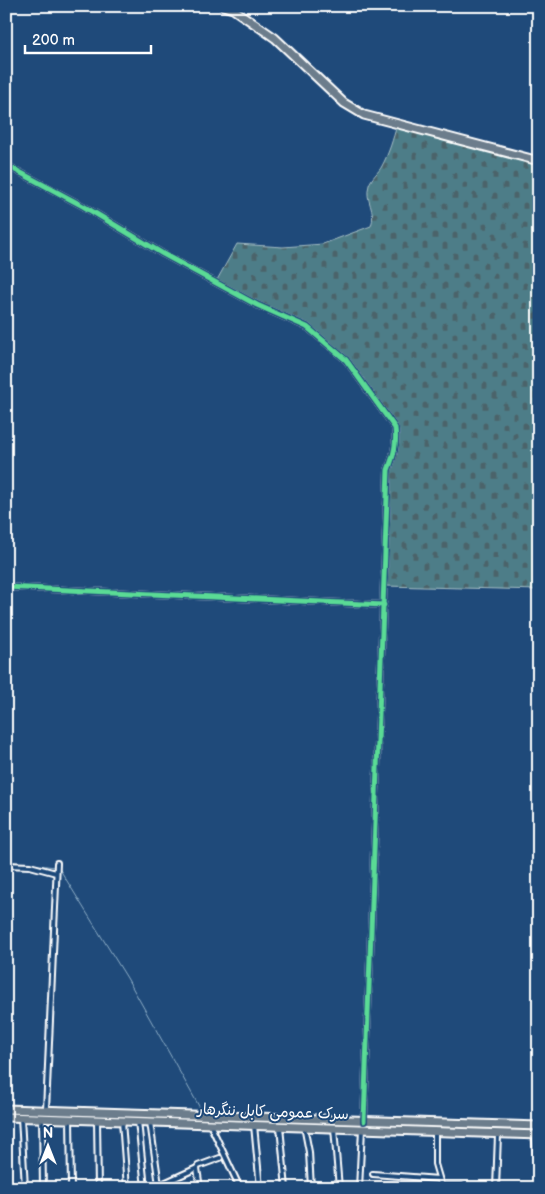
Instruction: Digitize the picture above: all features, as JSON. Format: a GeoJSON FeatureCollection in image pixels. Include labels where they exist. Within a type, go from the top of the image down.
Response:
{"type":"FeatureCollection","features":[{"type":"Feature","properties":{"kind":"highway"},"geometry":{"type":"LineString","coordinates":[[223,6],[233,9],[275,38],[344,103],[364,115],[539,161]]}},
{"type":"Feature","properties":{"kind":"highway","name":"سرک عمومی کابل ننگرهار"},"geometry":{"type":"LineString","coordinates":[[6,1109],[97,1120],[334,1127],[498,1136],[537,1135]]}},
{"type":"Feature","properties":{"kind":"highway","name":"سرک عمومی کابل ننگرهار"},"geometry":{"type":"LineString","coordinates":[[6,1117],[44,1115],[539,1126]]}},
{"type":"Feature","properties":{"kind":"highway"},"geometry":{"type":"LineString","coordinates":[[363,1130],[364,1121]]}},
{"type":"Feature","properties":{"kind":"street"},"geometry":{"type":"LineString","coordinates":[[6,165],[83,206],[163,254],[257,305],[307,327],[346,360],[395,428],[394,454],[388,470],[364,1121]]}},
{"type":"Feature","properties":{"kind":"street"},"geometry":{"type":"LineString","coordinates":[[6,587],[384,604]]}},
{"type":"Feature","properties":{"kind":"street"},"geometry":{"type":"LineString","coordinates":[[44,1188],[44,1115],[57,863]]}},
{"type":"Feature","properties":{"kind":"street"},"geometry":{"type":"LineString","coordinates":[[6,865],[30,866],[56,873]]}},
{"type":"Feature","properties":{"kind":"street"},"geometry":{"type":"LineString","coordinates":[[21,1117],[25,1188]]}},
{"type":"Feature","properties":{"kind":"street"},"geometry":{"type":"LineString","coordinates":[[70,1118],[71,1188]]}},
{"type":"Feature","properties":{"kind":"street"},"geometry":{"type":"LineString","coordinates":[[97,1120],[98,1188]]}},
{"type":"Feature","properties":{"kind":"street"},"geometry":{"type":"LineString","coordinates":[[122,1120],[127,1188]]}},
{"type":"Feature","properties":{"kind":"street"},"geometry":{"type":"LineString","coordinates":[[138,1121],[144,1188]]}},
{"type":"Feature","properties":{"kind":"street"},"geometry":{"type":"LineString","coordinates":[[150,1122],[158,1185]]}},
{"type":"Feature","properties":{"kind":"street"},"geometry":{"type":"LineString","coordinates":[[210,1124],[240,1188]]}},
{"type":"Feature","properties":{"kind":"street"},"geometry":{"type":"LineString","coordinates":[[254,1125],[260,1188]]}},
{"type":"Feature","properties":{"kind":"street"},"geometry":{"type":"LineString","coordinates":[[280,1126],[286,1188]]}},
{"type":"Feature","properties":{"kind":"street"},"geometry":{"type":"LineString","coordinates":[[304,1126],[309,1152],[311,1188]]}},
{"type":"Feature","properties":{"kind":"street"},"geometry":{"type":"LineString","coordinates":[[334,1127],[339,1188]]}},
{"type":"Feature","properties":{"kind":"street"},"geometry":{"type":"LineString","coordinates":[[359,1188],[363,1130]]}},
{"type":"Feature","properties":{"kind":"street"},"geometry":{"type":"LineString","coordinates":[[435,1132],[435,1164],[441,1187],[461,1186]]}},
{"type":"Feature","properties":{"kind":"street"},"geometry":{"type":"LineString","coordinates":[[537,1135],[538,1188]]}},
{"type":"Feature","properties":{"kind":"street"},"geometry":{"type":"LineString","coordinates":[[496,1188],[498,1136]]}},
{"type":"Feature","properties":{"kind":"street"},"geometry":{"type":"LineString","coordinates":[[152,1188],[198,1166],[220,1158]]}},
{"type":"Feature","properties":{"kind":"street"},"geometry":{"type":"LineString","coordinates":[[197,1168],[200,1188]]}},
{"type":"Feature","properties":{"kind":"street"},"geometry":{"type":"LineString","coordinates":[[372,1174],[439,1179]]}},
{"type":"Feature","properties":{"kind":"green space"},"geometry":{"type":"Polygon","coordinates":[[[397,125],[539,161],[539,590],[385,586],[388,470],[394,454],[395,428],[346,360],[307,327],[257,305],[217,280],[237,244],[283,247],[323,244],[371,226],[373,215],[368,196],[369,185],[381,168],[391,146],[397,125]]]}},
{"type":"Feature","properties":{"kind":"waterway"},"geometry":{"type":"LineString","coordinates":[[6,861],[55,867]]}},
{"type":"Feature","properties":{"kind":"waterway"},"geometry":{"type":"LineString","coordinates":[[59,868],[127,978],[200,1108]]}},
{"type":"Feature","properties":{"kind":"waterway"},"geometry":{"type":"LineString","coordinates":[[208,1129],[237,1188]]}},
{"type":"Feature","properties":{"kind":"cycle path"},"geometry":{"type":"LineString","coordinates":[[6,165],[83,206],[163,254],[257,305],[307,327],[346,360],[395,428],[396,439],[388,470],[364,1121]]}},
{"type":"Feature","properties":{"kind":"cycle path"},"geometry":{"type":"LineString","coordinates":[[6,587],[384,605]]}}]}
